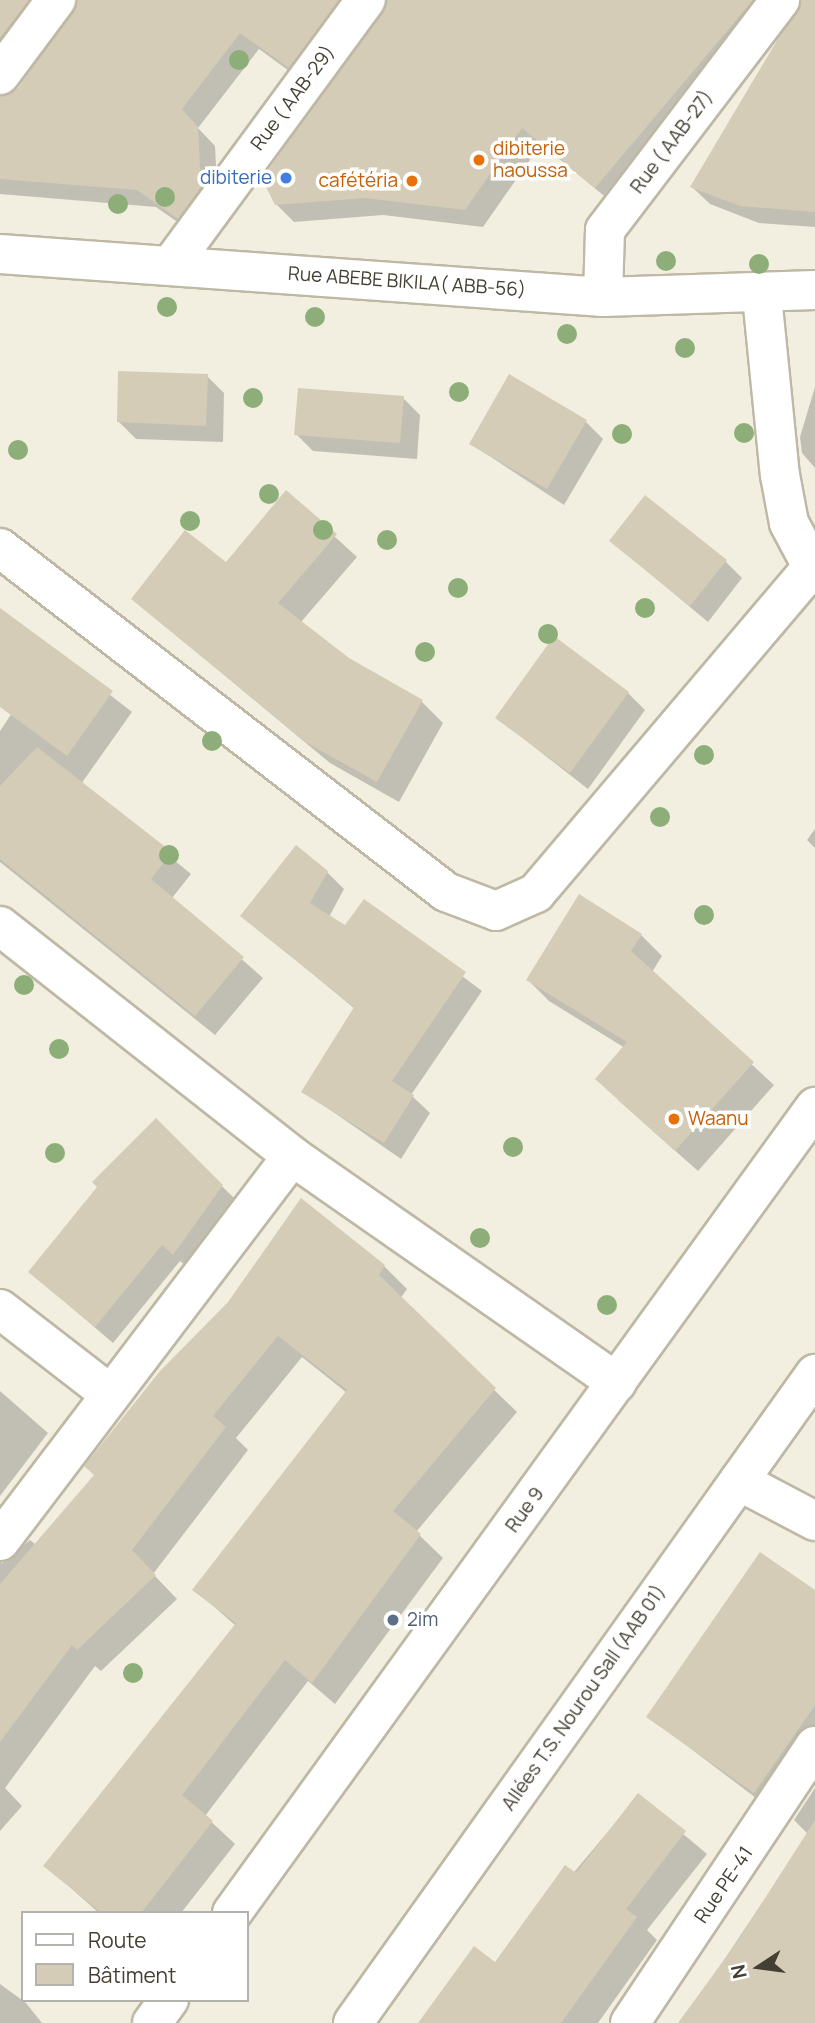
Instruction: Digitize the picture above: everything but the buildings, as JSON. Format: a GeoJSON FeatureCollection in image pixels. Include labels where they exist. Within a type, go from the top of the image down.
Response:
{"type":"FeatureCollection","features":[{"type":"Feature","properties":{"kind":"street"},"geometry":{"type":"LineString","coordinates":[[0,75],[56,0]]}},
{"type":"Feature","properties":{"kind":"street","name":"Rue ( AAB-29)"},"geometry":{"type":"LineString","coordinates":[[171,265],[366,0]]}},
{"type":"Feature","properties":{"kind":"street","name":"Rue ( AAB-27)"},"geometry":{"type":"LineString","coordinates":[[603,297],[605,230],[780,0]]}},
{"type":"Feature","properties":{"kind":"street","name":"Rue ABEBE BIKILA( ABB-56)"},"geometry":{"type":"LineString","coordinates":[[0,254],[603,297],[762,296],[815,290]]}},
{"type":"Feature","properties":{"kind":"street"},"geometry":{"type":"LineString","coordinates":[[0,548],[446,892],[496,911],[536,893],[813,571],[789,523],[780,475],[762,296]]}},
{"type":"Feature","properties":{"kind":"street"},"geometry":{"type":"LineString","coordinates":[[0,926],[292,1156],[617,1383]]}},
{"type":"Feature","properties":{"kind":"street","name":"Rue 9"},"geometry":{"type":"LineString","coordinates":[[233,1911],[815,1107]]}},
{"type":"Feature","properties":{"kind":"street"},"geometry":{"type":"LineString","coordinates":[[0,1541],[292,1156]]}},
{"type":"Feature","properties":{"kind":"street"},"geometry":{"type":"LineString","coordinates":[[0,1309],[110,1394]]}},
{"type":"Feature","properties":{"kind":"street","name":"Allées T.S. Nourou Sall (AAB 01)"},"geometry":{"type":"LineString","coordinates":[[353,2023],[815,1374]]}},
{"type":"Feature","properties":{"kind":"street"},"geometry":{"type":"LineString","coordinates":[[739,1481],[815,1521]]}},
{"type":"Feature","properties":{"kind":"street","name":"Rue PE-41"},"geometry":{"type":"LineString","coordinates":[[630,2023],[815,1745]]}},
{"type":"Feature","properties":{"kind":"street"},"geometry":{"type":"LineString","coordinates":[[152,2023],[168,2002]]}},
{"type":"Feature","properties":{"kind":"place","name":"dibiterie haoussa"},"geometry":{"type":"Point","coordinates":[479,160]}},
{"type":"Feature","properties":{"kind":"place","name":"dibiterie"},"geometry":{"type":"Point","coordinates":[286,178]}},
{"type":"Feature","properties":{"kind":"place","name":"cafétéria"},"geometry":{"type":"Point","coordinates":[412,181]}},
{"type":"Feature","properties":{"kind":"place","name":"Waanu"},"geometry":{"type":"Point","coordinates":[674,1119]}},
{"type":"Feature","properties":{"kind":"place","name":"2im"},"geometry":{"type":"Point","coordinates":[393,1620]}}]}
